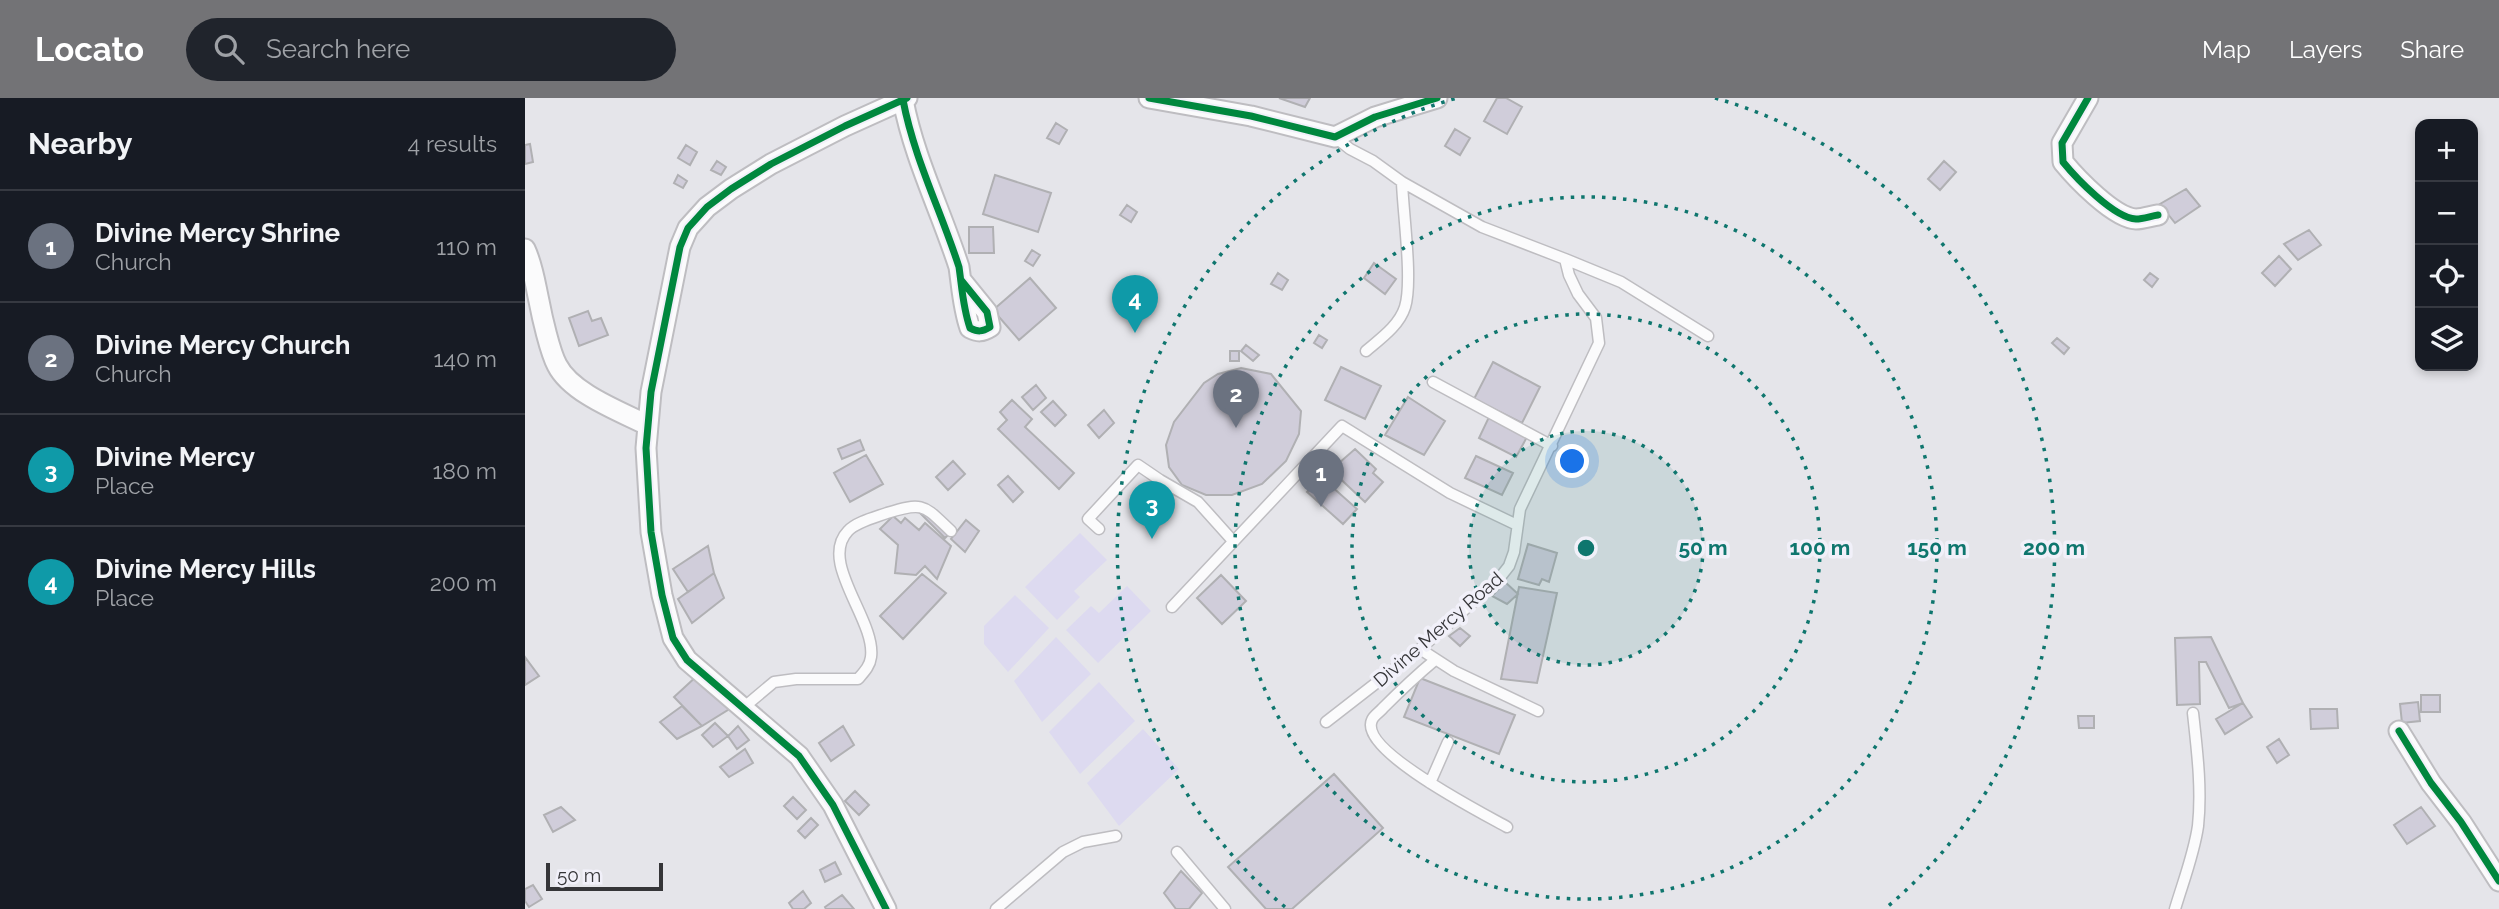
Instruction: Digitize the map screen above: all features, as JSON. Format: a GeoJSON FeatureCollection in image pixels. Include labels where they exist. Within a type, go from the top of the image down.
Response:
{"type":"FeatureCollection","features":[{"type":"Feature","properties":{"kind":"street"},"geometry":{"type":"LineString","coordinates":[[1149,98],[1251,116],[1335,137],[1375,117],[1437,98]]}},
{"type":"Feature","properties":{"kind":"street"},"geometry":{"type":"LineString","coordinates":[[2088,98],[2062,143],[2063,162],[2092,191],[2124,216],[2136,219],[2158,215]]}},
{"type":"Feature","properties":{"kind":"street"},"geometry":{"type":"LineString","coordinates":[[878,905],[833,805],[799,756],[687,660],[673,638],[651,533],[646,425],[681,247],[688,228],[707,208],[771,164],[905,99],[912,141],[960,267],[961,280]]}},
{"type":"Feature","properties":{"kind":"street"},"geometry":{"type":"LineString","coordinates":[[525,249],[531,262],[532,302],[557,366],[569,381],[646,425]]}},
{"type":"Feature","properties":{"kind":"street"},"geometry":{"type":"LineString","coordinates":[[2399,731],[2431,783],[2461,822],[2499,881]]}},
{"type":"Feature","properties":{"kind":"lane"},"geometry":{"type":"LineString","coordinates":[[1335,137],[1402,182],[1482,227],[1621,282],[1708,336]]}},
{"type":"Feature","properties":{"kind":"lane"},"geometry":{"type":"LineString","coordinates":[[1366,351],[1394,326],[1405,307],[1408,272],[1402,182]]}},
{"type":"Feature","properties":{"kind":"lane","name":"Divine Mercy Road"},"geometry":{"type":"LineString","coordinates":[[1326,723],[1420,649],[1498,580],[1509,566],[1514,552],[1520,509],[1592,361],[1599,334],[1594,313],[1578,294],[1565,259]]}},
{"type":"Feature","properties":{"kind":"lane"},"geometry":{"type":"LineString","coordinates":[[1433,382],[1552,446]]}},
{"type":"Feature","properties":{"kind":"lane"},"geometry":{"type":"LineString","coordinates":[[1172,607],[1342,426],[1450,493],[1517,525]]}},
{"type":"Feature","properties":{"kind":"lane"},"geometry":{"type":"LineString","coordinates":[[1099,529],[1088,519],[1138,465],[1198,502],[1233,541]]}},
{"type":"Feature","properties":{"kind":"lane"},"geometry":{"type":"LineString","coordinates":[[743,708],[774,682],[796,679],[858,679],[867,669],[871,657],[871,640],[845,578],[840,557],[841,541],[850,528],[884,514],[919,506],[925,507],[951,531]]}},
{"type":"Feature","properties":{"kind":"lane"},"geometry":{"type":"LineString","coordinates":[[1420,649],[1434,660],[1538,711]]}},
{"type":"Feature","properties":{"kind":"lane"},"geometry":{"type":"LineString","coordinates":[[1434,660],[1401,689],[1371,721],[1374,738],[1414,774],[1507,827]]}},
{"type":"Feature","properties":{"kind":"lane"},"geometry":{"type":"LineString","coordinates":[[2175,909],[2192,855],[2198,825],[2198,756],[2193,713]]}},
{"type":"Feature","properties":{"kind":"lane"},"geometry":{"type":"LineString","coordinates":[[1430,783],[1448,742]]}},
{"type":"Feature","properties":{"kind":"lane"},"geometry":{"type":"LineString","coordinates":[[996,909],[1063,852],[1083,842],[1116,836]]}},
{"type":"Feature","properties":{"kind":"lane"},"geometry":{"type":"LineString","coordinates":[[1177,852],[1225,909]]}},
{"type":"Feature","properties":{"kind":"shaded area"},"geometry":{"type":"Polygon","coordinates":[[[1080,533],[1107,560],[1074,591],[1080,597],[1057,620],[1025,587],[1080,533]]]}},
{"type":"Feature","properties":{"kind":"shaded area"},"geometry":{"type":"Polygon","coordinates":[[[1127,586],[1151,611],[1098,663],[1066,630],[1091,606],[1099,613],[1127,586]]]}},
{"type":"Feature","properties":{"kind":"shaded area"},"geometry":{"type":"Polygon","coordinates":[[[1015,595],[1049,628],[1008,672],[984,644],[984,626],[1015,595]]]}},
{"type":"Feature","properties":{"kind":"shaded area"},"geometry":{"type":"Polygon","coordinates":[[[1056,637],[1091,674],[1042,722],[1014,681],[1056,637]]]}},
{"type":"Feature","properties":{"kind":"shaded area"},"geometry":{"type":"Polygon","coordinates":[[[1099,682],[1135,721],[1080,774],[1049,732],[1099,682]]]}},
{"type":"Feature","properties":{"kind":"shaded area"},"geometry":{"type":"Polygon","coordinates":[[[1143,729],[1179,769],[1119,826],[1087,783],[1143,729]]]}},
{"type":"Feature","properties":{"kind":"building"},"geometry":{"type":"Polygon","coordinates":[[[1279,98],[1310,98],[1305,107],[1279,98]]]}},
{"type":"Feature","properties":{"kind":"building"},"geometry":{"type":"Polygon","coordinates":[[[1497,98],[1506,98],[1522,107],[1507,134],[1484,121],[1497,98]]]}},
{"type":"Feature","properties":{"kind":"building"},"geometry":{"type":"Polygon","coordinates":[[[1056,123],[1067,130],[1059,144],[1047,138],[1056,123]]]}},
{"type":"Feature","properties":{"kind":"building"},"geometry":{"type":"Polygon","coordinates":[[[1455,129],[1470,138],[1460,155],[1445,146],[1455,129]]]}},
{"type":"Feature","properties":{"kind":"building"},"geometry":{"type":"Polygon","coordinates":[[[530,144],[533,162],[525,164],[525,145],[530,144]]]}},
{"type":"Feature","properties":{"kind":"building"},"geometry":{"type":"Polygon","coordinates":[[[686,145],[697,152],[690,165],[678,158],[686,145]]]}},
{"type":"Feature","properties":{"kind":"building"},"geometry":{"type":"Polygon","coordinates":[[[717,161],[726,167],[721,175],[711,170],[717,161]]]}},
{"type":"Feature","properties":{"kind":"building"},"geometry":{"type":"Polygon","coordinates":[[[1944,161],[1956,172],[1940,190],[1928,179],[1944,161]]]}},
{"type":"Feature","properties":{"kind":"building"},"geometry":{"type":"Polygon","coordinates":[[[678,175],[687,181],[683,188],[674,183],[678,175]]]}},
{"type":"Feature","properties":{"kind":"building"},"geometry":{"type":"Polygon","coordinates":[[[995,175],[1051,193],[1038,232],[983,214],[995,175]]]}},
{"type":"Feature","properties":{"kind":"building"},"geometry":{"type":"Polygon","coordinates":[[[2186,189],[2200,206],[2175,223],[2160,204],[2186,189]]]}},
{"type":"Feature","properties":{"kind":"building"},"geometry":{"type":"Polygon","coordinates":[[[1127,205],[1137,212],[1131,222],[1120,215],[1127,205]]]}},
{"type":"Feature","properties":{"kind":"building"},"geometry":{"type":"Polygon","coordinates":[[[969,227],[993,227],[994,253],[969,253],[969,227]]]}},
{"type":"Feature","properties":{"kind":"building"},"geometry":{"type":"Polygon","coordinates":[[[2309,230],[2321,245],[2298,260],[2284,244],[2309,230]]]}},
{"type":"Feature","properties":{"kind":"building"},"geometry":{"type":"Polygon","coordinates":[[[1032,250],[1040,255],[1033,266],[1025,261],[1032,250]]]}},
{"type":"Feature","properties":{"kind":"building"},"geometry":{"type":"Polygon","coordinates":[[[2279,256],[2291,269],[2275,286],[2262,273],[2279,256]]]}},
{"type":"Feature","properties":{"kind":"building"},"geometry":{"type":"Polygon","coordinates":[[[1374,263],[1396,279],[1385,294],[1364,278],[1374,263]]]}},
{"type":"Feature","properties":{"kind":"building"},"geometry":{"type":"Polygon","coordinates":[[[1278,273],[1288,280],[1282,290],[1271,284],[1278,273]]]}},
{"type":"Feature","properties":{"kind":"building"},"geometry":{"type":"Polygon","coordinates":[[[2150,273],[2158,279],[2152,287],[2144,280],[2150,273]]]}},
{"type":"Feature","properties":{"kind":"building"},"geometry":{"type":"Polygon","coordinates":[[[1030,278],[1056,308],[1019,340],[993,310],[1030,278]]]}},
{"type":"Feature","properties":{"kind":"building"},"geometry":{"type":"Polygon","coordinates":[[[588,311],[592,321],[601,318],[608,335],[579,346],[569,318],[588,311]]]}},
{"type":"Feature","properties":{"kind":"building"},"geometry":{"type":"Polygon","coordinates":[[[1319,335],[1327,340],[1322,348],[1314,343],[1319,335]]]}},
{"type":"Feature","properties":{"kind":"building"},"geometry":{"type":"Polygon","coordinates":[[[2057,338],[2069,348],[2064,354],[2052,343],[2057,338]]]}},
{"type":"Feature","properties":{"kind":"building"},"geometry":{"type":"Polygon","coordinates":[[[1246,345],[1259,355],[1253,361],[1241,351],[1246,345]]]}},
{"type":"Feature","properties":{"kind":"building"},"geometry":{"type":"Polygon","coordinates":[[[1230,351],[1239,351],[1239,361],[1230,361],[1230,351]]]}},
{"type":"Feature","properties":{"kind":"building"},"geometry":{"type":"Polygon","coordinates":[[[1493,362],[1540,387],[1522,423],[1474,399],[1493,362]]]}},
{"type":"Feature","properties":{"kind":"building"},"geometry":{"type":"Polygon","coordinates":[[[1341,367],[1381,386],[1365,419],[1325,400],[1341,367]]]}},
{"type":"Feature","properties":{"kind":"building"},"geometry":{"type":"Polygon","coordinates":[[[1241,368],[1271,374],[1301,411],[1299,434],[1286,461],[1262,484],[1232,495],[1206,495],[1182,485],[1169,467],[1166,445],[1174,422],[1204,383],[1218,374],[1241,368]]]}},
{"type":"Feature","properties":{"kind":"building"},"geometry":{"type":"Polygon","coordinates":[[[1036,385],[1046,398],[1033,410],[1022,397],[1036,385]]]}},
{"type":"Feature","properties":{"kind":"building"},"geometry":{"type":"Polygon","coordinates":[[[1408,397],[1445,421],[1424,455],[1385,435],[1408,397]]]}},
{"type":"Feature","properties":{"kind":"building"},"geometry":{"type":"Polygon","coordinates":[[[1012,400],[1032,419],[1025,427],[1074,473],[1059,489],[998,429],[1007,420],[1000,412],[1012,400]]]}},
{"type":"Feature","properties":{"kind":"building"},"geometry":{"type":"Polygon","coordinates":[[[1053,401],[1066,415],[1055,426],[1041,412],[1053,401]]]}},
{"type":"Feature","properties":{"kind":"building"},"geometry":{"type":"Polygon","coordinates":[[[1104,410],[1114,423],[1099,438],[1088,425],[1104,410]]]}},
{"type":"Feature","properties":{"kind":"building"},"geometry":{"type":"Polygon","coordinates":[[[1489,417],[1527,437],[1516,457],[1479,438],[1489,417]]]}},
{"type":"Feature","properties":{"kind":"building"},"geometry":{"type":"Polygon","coordinates":[[[860,440],[864,450],[842,459],[838,449],[860,440]]]}},
{"type":"Feature","properties":{"kind":"building"},"geometry":{"type":"Polygon","coordinates":[[[1355,449],[1376,469],[1373,473],[1383,482],[1365,502],[1331,470],[1355,449]]]}},
{"type":"Feature","properties":{"kind":"building"},"geometry":{"type":"Polygon","coordinates":[[[866,455],[883,484],[850,502],[834,473],[866,455]]]}},
{"type":"Feature","properties":{"kind":"building"},"geometry":{"type":"Polygon","coordinates":[[[1476,456],[1513,473],[1502,495],[1465,478],[1476,456]]]}},
{"type":"Feature","properties":{"kind":"building"},"geometry":{"type":"Polygon","coordinates":[[[953,461],[965,474],[948,490],[936,477],[953,461]]]}},
{"type":"Feature","properties":{"kind":"building"},"geometry":{"type":"Polygon","coordinates":[[[1008,476],[1023,492],[1013,502],[998,485],[1008,476]]]}},
{"type":"Feature","properties":{"kind":"building"},"geometry":{"type":"Polygon","coordinates":[[[1321,477],[1357,509],[1343,524],[1307,492],[1321,477]]]}},
{"type":"Feature","properties":{"kind":"building"},"geometry":{"type":"Polygon","coordinates":[[[925,508],[951,532],[945,538],[920,513],[925,508]]]}},
{"type":"Feature","properties":{"kind":"building"},"geometry":{"type":"Polygon","coordinates":[[[893,516],[901,523],[905,518],[919,530],[925,523],[951,546],[937,579],[925,566],[916,575],[895,573],[898,545],[880,529],[893,516]]]}},
{"type":"Feature","properties":{"kind":"building"},"geometry":{"type":"Polygon","coordinates":[[[966,520],[979,531],[965,552],[951,539],[966,520]]]}},
{"type":"Feature","properties":{"kind":"building"},"geometry":{"type":"Polygon","coordinates":[[[1528,544],[1557,553],[1549,582],[1542,579],[1539,585],[1518,579],[1528,544]]]}},
{"type":"Feature","properties":{"kind":"building"},"geometry":{"type":"Polygon","coordinates":[[[708,546],[714,573],[688,592],[673,569],[708,546]]]}},
{"type":"Feature","properties":{"kind":"building"},"geometry":{"type":"Polygon","coordinates":[[[714,573],[724,598],[692,623],[678,599],[714,573]]]}},
{"type":"Feature","properties":{"kind":"building"},"geometry":{"type":"Polygon","coordinates":[[[922,574],[946,593],[903,639],[880,616],[922,574]]]}},
{"type":"Feature","properties":{"kind":"building"},"geometry":{"type":"Polygon","coordinates":[[[1221,575],[1246,601],[1222,624],[1197,598],[1221,575]]]}},
{"type":"Feature","properties":{"kind":"building"},"geometry":{"type":"Polygon","coordinates":[[[1505,582],[1518,594],[1507,604],[1492,596],[1505,582]]]}},
{"type":"Feature","properties":{"kind":"building"},"geometry":{"type":"Polygon","coordinates":[[[1519,587],[1557,593],[1537,683],[1501,679],[1519,587]]]}},
{"type":"Feature","properties":{"kind":"building"},"geometry":{"type":"Polygon","coordinates":[[[1460,628],[1470,636],[1460,646],[1449,636],[1460,628]]]}},
{"type":"Feature","properties":{"kind":"building"},"geometry":{"type":"Polygon","coordinates":[[[2211,637],[2243,703],[2229,708],[2206,662],[2199,662],[2200,704],[2177,705],[2175,638],[2211,637]]]}},
{"type":"Feature","properties":{"kind":"building"},"geometry":{"type":"Polygon","coordinates":[[[525,657],[539,676],[525,685],[525,657]]]}},
{"type":"Feature","properties":{"kind":"building"},"geometry":{"type":"Polygon","coordinates":[[[698,675],[731,708],[702,726],[674,697],[698,675]]]}},
{"type":"Feature","properties":{"kind":"building"},"geometry":{"type":"Polygon","coordinates":[[[1420,678],[1515,715],[1499,754],[1404,717],[1420,678]]]}},
{"type":"Feature","properties":{"kind":"building"},"geometry":{"type":"Polygon","coordinates":[[[2421,695],[2440,695],[2440,712],[2421,712],[2421,695]]]}},
{"type":"Feature","properties":{"kind":"building"},"geometry":{"type":"Polygon","coordinates":[[[2418,702],[2420,721],[2402,723],[2400,704],[2418,702]]]}},
{"type":"Feature","properties":{"kind":"building"},"geometry":{"type":"Polygon","coordinates":[[[2243,703],[2252,717],[2225,734],[2216,719],[2243,703]]]}},
{"type":"Feature","properties":{"kind":"building"},"geometry":{"type":"Polygon","coordinates":[[[682,706],[702,726],[677,739],[660,722],[682,706]]]}},
{"type":"Feature","properties":{"kind":"building"},"geometry":{"type":"Polygon","coordinates":[[[2310,709],[2337,709],[2338,728],[2311,729],[2310,709]]]}},
{"type":"Feature","properties":{"kind":"building"},"geometry":{"type":"Polygon","coordinates":[[[2078,716],[2094,716],[2094,728],[2079,728],[2078,716]]]}},
{"type":"Feature","properties":{"kind":"building"},"geometry":{"type":"Polygon","coordinates":[[[715,723],[728,736],[713,747],[702,735],[715,723]]]}},
{"type":"Feature","properties":{"kind":"building"},"geometry":{"type":"Polygon","coordinates":[[[738,726],[749,740],[737,749],[728,736],[738,726]]]}},
{"type":"Feature","properties":{"kind":"building"},"geometry":{"type":"Polygon","coordinates":[[[843,726],[854,745],[831,761],[819,743],[843,726]]]}},
{"type":"Feature","properties":{"kind":"building"},"geometry":{"type":"Polygon","coordinates":[[[2279,739],[2289,755],[2277,763],[2267,747],[2279,739]]]}},
{"type":"Feature","properties":{"kind":"building"},"geometry":{"type":"Polygon","coordinates":[[[745,749],[753,763],[729,777],[720,767],[745,749]]]}},
{"type":"Feature","properties":{"kind":"building"},"geometry":{"type":"Polygon","coordinates":[[[1334,774],[1383,828],[1292,909],[1266,909],[1228,867],[1334,774]]]}},
{"type":"Feature","properties":{"kind":"building"},"geometry":{"type":"Polygon","coordinates":[[[855,791],[869,805],[859,815],[845,801],[855,791]]]}},
{"type":"Feature","properties":{"kind":"building"},"geometry":{"type":"Polygon","coordinates":[[[793,797],[806,810],[797,819],[784,806],[793,797]]]}},
{"type":"Feature","properties":{"kind":"building"},"geometry":{"type":"Polygon","coordinates":[[[561,807],[575,820],[553,832],[544,815],[561,807]]]}},
{"type":"Feature","properties":{"kind":"building"},"geometry":{"type":"Polygon","coordinates":[[[2421,807],[2435,826],[2407,844],[2394,825],[2421,807]]]}},
{"type":"Feature","properties":{"kind":"building"},"geometry":{"type":"Polygon","coordinates":[[[811,818],[818,825],[805,838],[798,831],[811,818]]]}},
{"type":"Feature","properties":{"kind":"building"},"geometry":{"type":"Polygon","coordinates":[[[835,862],[841,874],[825,882],[820,870],[835,862]]]}},
{"type":"Feature","properties":{"kind":"building"},"geometry":{"type":"Polygon","coordinates":[[[1181,871],[1202,893],[1189,909],[1176,909],[1164,893],[1181,871]]]}},
{"type":"Feature","properties":{"kind":"building"},"geometry":{"type":"Polygon","coordinates":[[[533,885],[542,899],[529,907],[525,901],[525,889],[533,885]]]}},
{"type":"Feature","properties":{"kind":"building"},"geometry":{"type":"Polygon","coordinates":[[[803,891],[811,903],[804,909],[793,909],[789,903],[803,891]]]}},
{"type":"Feature","properties":{"kind":"building"},"geometry":{"type":"Polygon","coordinates":[[[842,895],[854,909],[826,909],[825,907],[842,895]]]}},
{"type":"Feature","properties":{"kind":"cycle path"},"geometry":{"type":"LineString","coordinates":[[886,909],[833,805],[799,756],[687,660],[673,638],[651,532],[646,448],[651,392],[680,247],[688,228],[707,207],[771,164],[907,98]]}},
{"type":"Feature","properties":{"kind":"cycle path"},"geometry":{"type":"LineString","coordinates":[[1149,98],[1251,116],[1335,137],[1375,117],[1437,98]]}},
{"type":"Feature","properties":{"kind":"cycle path"},"geometry":{"type":"LineString","coordinates":[[2088,98],[2062,143],[2063,162],[2086,187],[2117,212],[2136,219],[2158,215]]}},
{"type":"Feature","properties":{"kind":"cycle path"},"geometry":{"type":"LineString","coordinates":[[903,100],[921,164],[959,267],[964,305],[970,328],[980,331],[987,329],[990,327],[987,312],[961,280]]}},
{"type":"Feature","properties":{"kind":"cycle path"},"geometry":{"type":"LineString","coordinates":[[2399,731],[2431,783],[2461,822],[2499,881]]}},
{"type":"Feature","properties":{"kind":"place","name":"Divine Mercy Hills"},"geometry":{"type":"Point","coordinates":[1135,333]}},
{"type":"Feature","properties":{"kind":"place","name":"Divine Mercy Church"},"geometry":{"type":"Point","coordinates":[1236,428]}},
{"type":"Feature","properties":{"kind":"place","name":"Divine Mercy Shrine"},"geometry":{"type":"Point","coordinates":[1321,507]}},
{"type":"Feature","properties":{"kind":"place","name":"Divine Mercy"},"geometry":{"type":"Point","coordinates":[1152,539]}}]}
